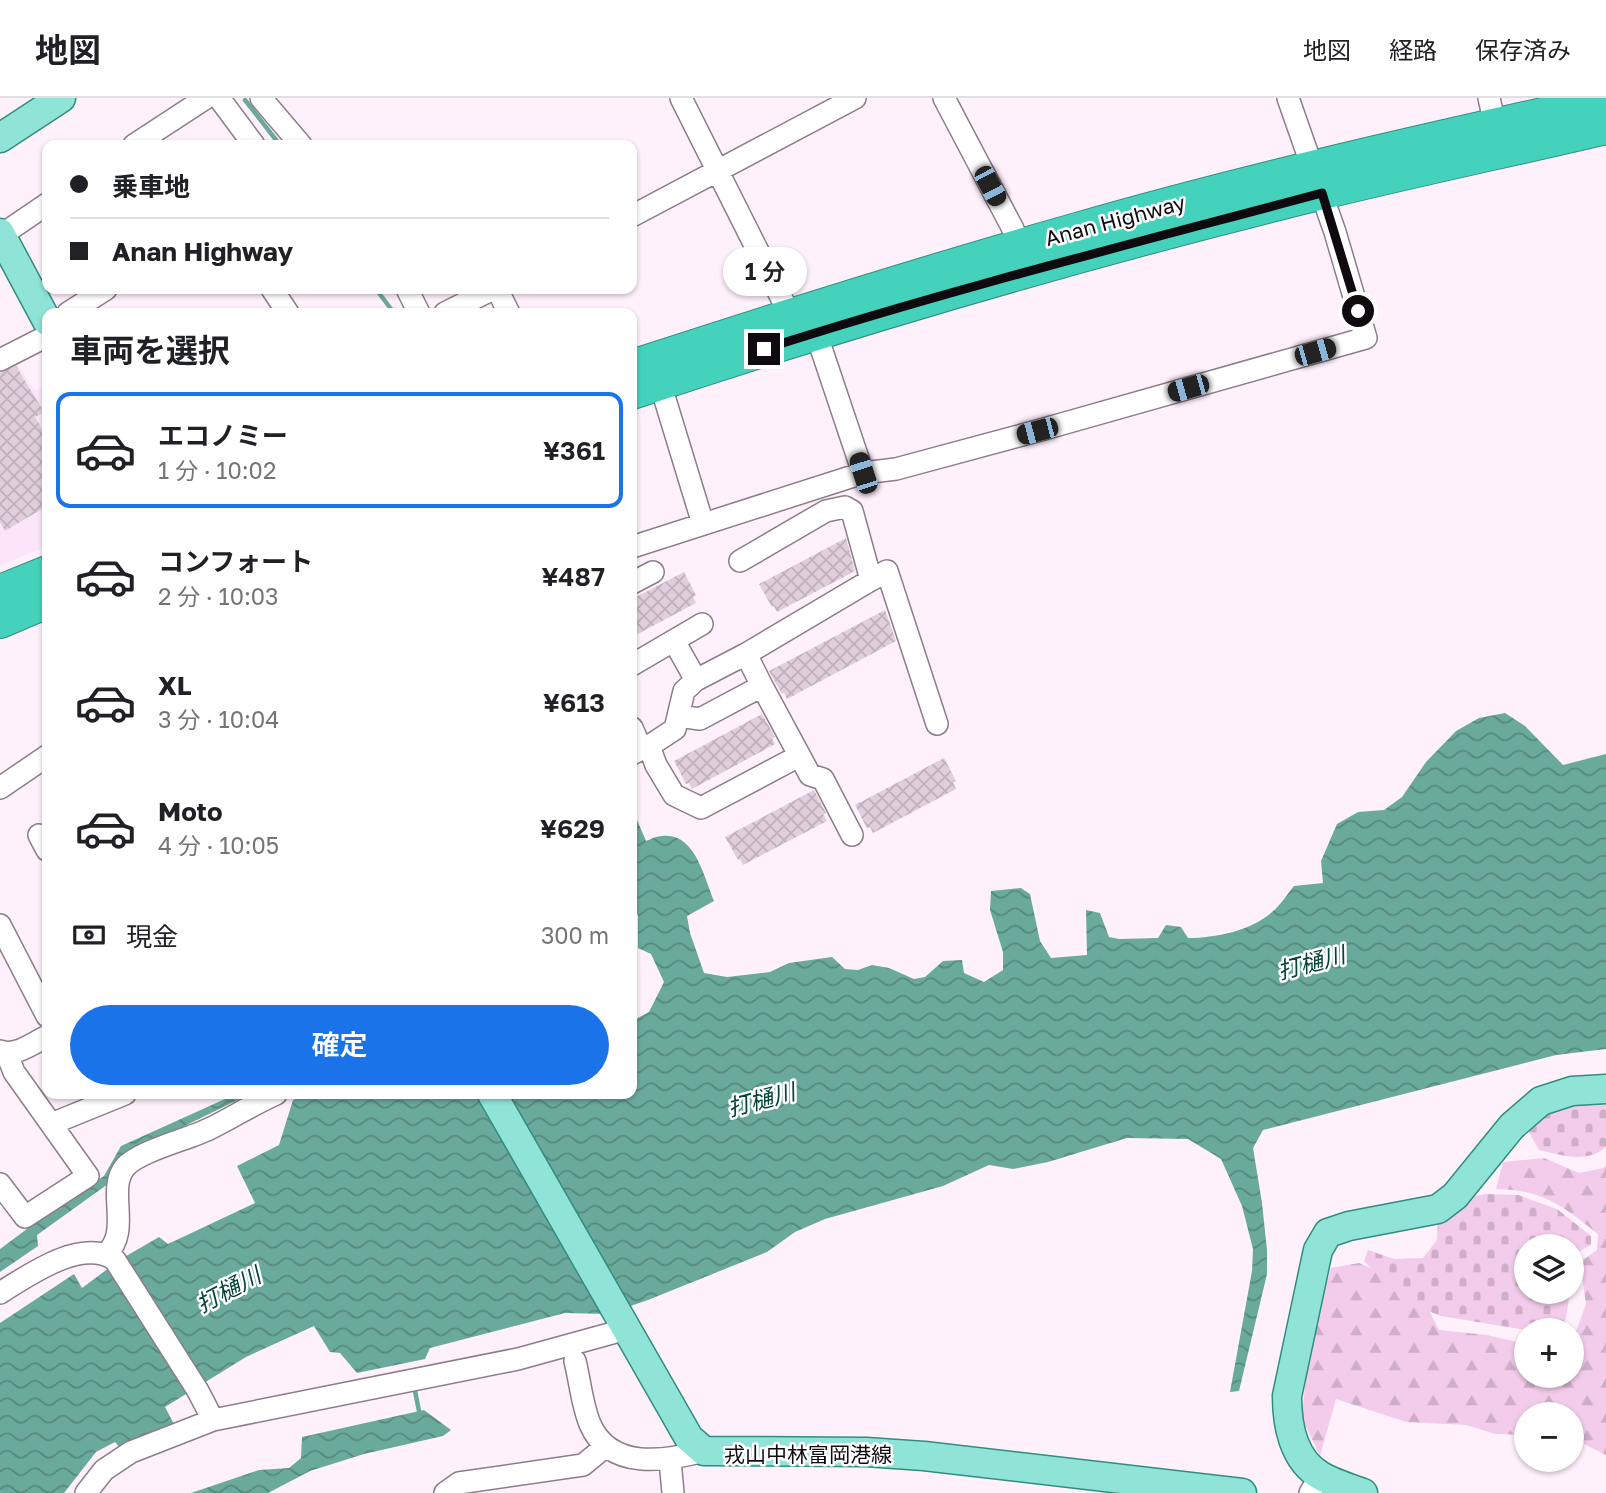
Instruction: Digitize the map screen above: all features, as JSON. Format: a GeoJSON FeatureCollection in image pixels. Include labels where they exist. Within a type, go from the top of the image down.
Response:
{"type":"FeatureCollection","features":[{"type":"Feature","properties":{"kind":"highway","name":"Anan Highway"},"geometry":{"type":"LineString","coordinates":[[646,388],[816,332],[1085,256],[1317,181],[1492,111],[1606,100]]}},
{"type":"Feature","properties":{"kind":"highway","name":"Anan Highway"},"geometry":{"type":"LineString","coordinates":[[637,364],[790,314],[1079,228],[1606,128]]}},
{"type":"Feature","properties":{"kind":"highway"},"geometry":{"type":"LineString","coordinates":[[0,591],[42,574]]}},
{"type":"Feature","properties":{"kind":"highway"},"geometry":{"type":"LineString","coordinates":[[0,622],[42,604]]}},
{"type":"Feature","properties":{"kind":"main road"},"geometry":{"type":"LineString","coordinates":[[0,138],[61,98]]}},
{"type":"Feature","properties":{"kind":"main road"},"geometry":{"type":"LineString","coordinates":[[1,235],[42,312]]}},
{"type":"Feature","properties":{"kind":"main road"},"geometry":{"type":"LineString","coordinates":[[1363,1493],[1315,1484],[1308,1465],[1295,1445],[1287,1418],[1287,1396],[1318,1250],[1328,1233],[1349,1226],[1438,1209],[1455,1196],[1512,1126],[1541,1101],[1572,1091],[1606,1089]]}},
{"type":"Feature","properties":{"kind":"main road","name":"戎山中林富岡港線"},"geometry":{"type":"LineString","coordinates":[[495,1099],[689,1438],[704,1451],[866,1452],[924,1456],[1242,1493]]}},
{"type":"Feature","properties":{"kind":"street"},"geometry":{"type":"LineString","coordinates":[[142,140],[206,98]]}},
{"type":"Feature","properties":{"kind":"street"},"geometry":{"type":"LineString","coordinates":[[219,98],[250,140]]}},
{"type":"Feature","properties":{"kind":"street"},"geometry":{"type":"LineString","coordinates":[[261,98],[297,140]]}},
{"type":"Feature","properties":{"kind":"street"},"geometry":{"type":"LineString","coordinates":[[681,98],[790,314],[816,332],[863,473]]}},
{"type":"Feature","properties":{"kind":"street"},"geometry":{"type":"LineString","coordinates":[[637,213],[855,98]]}},
{"type":"Feature","properties":{"kind":"street"},"geometry":{"type":"LineString","coordinates":[[944,98],[1020,246]]}},
{"type":"Feature","properties":{"kind":"street"},"geometry":{"type":"LineString","coordinates":[[637,545],[863,473],[896,469],[1366,338],[1288,98]]}},
{"type":"Feature","properties":{"kind":"street"},"geometry":{"type":"LineString","coordinates":[[1,235],[42,207]]}},
{"type":"Feature","properties":{"kind":"street"},"geometry":{"type":"LineString","coordinates":[[76,308],[98,294]]}},
{"type":"Feature","properties":{"kind":"street"},"geometry":{"type":"LineString","coordinates":[[455,308],[485,294]]}},
{"type":"Feature","properties":{"kind":"street"},"geometry":{"type":"LineString","coordinates":[[0,360],[42,338]]}},
{"type":"Feature","properties":{"kind":"street"},"geometry":{"type":"LineString","coordinates":[[646,388],[704,524]]}},
{"type":"Feature","properties":{"kind":"street"},"geometry":{"type":"LineString","coordinates":[[740,561],[825,511],[845,507],[852,511],[871,580]]}},
{"type":"Feature","properties":{"kind":"street"},"geometry":{"type":"LineString","coordinates":[[799,756],[701,808],[674,795],[656,765],[641,749],[671,733],[684,691],[696,680],[746,654],[887,571],[937,724]]}},
{"type":"Feature","properties":{"kind":"street"},"geometry":{"type":"LineString","coordinates":[[637,580],[653,572]]}},
{"type":"Feature","properties":{"kind":"street"},"geometry":{"type":"LineString","coordinates":[[637,662],[702,624]]}},
{"type":"Feature","properties":{"kind":"street"},"geometry":{"type":"LineString","coordinates":[[674,641],[696,680]]}},
{"type":"Feature","properties":{"kind":"street"},"geometry":{"type":"LineString","coordinates":[[746,654],[810,775],[823,779],[852,835]]}},
{"type":"Feature","properties":{"kind":"street"},"geometry":{"type":"LineString","coordinates":[[678,716],[700,719],[762,686]]}},
{"type":"Feature","properties":{"kind":"street"},"geometry":{"type":"LineString","coordinates":[[0,788],[42,759]]}},
{"type":"Feature","properties":{"kind":"street"},"geometry":{"type":"LineString","coordinates":[[0,925],[42,1006]]}},
{"type":"Feature","properties":{"kind":"street"},"geometry":{"type":"LineString","coordinates":[[0,1184],[25,1217],[88,1176],[14,1072],[3,1052],[42,1038]]}},
{"type":"Feature","properties":{"kind":"street"},"geometry":{"type":"LineString","coordinates":[[53,1127],[61,1120],[113,1099]]}},
{"type":"Feature","properties":{"kind":"street"},"geometry":{"type":"LineString","coordinates":[[110,1257],[117,1238],[119,1183],[124,1168],[137,1159],[208,1129],[266,1099]]}},
{"type":"Feature","properties":{"kind":"street"},"geometry":{"type":"LineString","coordinates":[[0,1293],[44,1265],[87,1252],[110,1257],[198,1391],[213,1420]]}},
{"type":"Feature","properties":{"kind":"street"},"geometry":{"type":"LineString","coordinates":[[86,1493],[104,1470],[131,1452],[213,1420],[519,1359],[624,1323]]}},
{"type":"Feature","properties":{"kind":"street"},"geometry":{"type":"LineString","coordinates":[[575,1361],[590,1425],[606,1446],[671,1474],[704,1451]]}},
{"type":"Feature","properties":{"kind":"street"},"geometry":{"type":"LineString","coordinates":[[445,1493],[459,1483],[583,1465],[606,1446]]}},
{"type":"Feature","properties":{"kind":"shaded area"},"geometry":{"type":"Polygon","coordinates":[[[15,360],[35,391],[42,387],[42,548],[0,566],[0,369],[15,360]]]}},
{"type":"Feature","properties":{"kind":"green space"},"geometry":{"type":"Polygon","coordinates":[[[1606,1099],[1606,1147],[1598,1152],[1574,1157],[1539,1150],[1527,1129],[1561,1105],[1606,1099]]]}},
{"type":"Feature","properties":{"kind":"green space"},"geometry":{"type":"Polygon","coordinates":[[[1544,1158],[1579,1173],[1606,1166],[1606,1455],[1584,1444],[1584,1402],[1514,1402],[1514,1435],[1495,1434],[1466,1425],[1406,1422],[1336,1399],[1320,1456],[1302,1418],[1309,1344],[1331,1268],[1359,1263],[1417,1287],[1439,1330],[1487,1335],[1514,1341],[1514,1388],[1584,1388],[1584,1318],[1581,1318],[1586,1304],[1584,1259],[1597,1250],[1598,1234],[1552,1201],[1513,1190],[1496,1189],[1503,1162],[1544,1158]]]}},
{"type":"Feature","properties":{"kind":"green space"},"geometry":{"type":"Polygon","coordinates":[[[1518,1195],[1557,1209],[1591,1236],[1591,1245],[1584,1249],[1584,1234],[1514,1234],[1514,1304],[1568,1304],[1566,1318],[1514,1318],[1514,1328],[1441,1316],[1401,1301],[1364,1261],[1368,1250],[1394,1259],[1423,1258],[1437,1240],[1438,1219],[1474,1196],[1518,1195]]]}},
{"type":"Feature","properties":{"kind":"water","name":"打樋川"},"geometry":{"type":"Polygon","coordinates":[[[1505,713],[1525,726],[1563,765],[1606,754],[1606,1049],[1556,1055],[1263,1130],[1253,1148],[1262,1203],[1267,1274],[1239,1391],[1230,1392],[1252,1271],[1253,1249],[1242,1206],[1221,1159],[1188,1139],[1127,1138],[1048,1162],[1013,1169],[989,1165],[943,1186],[825,1219],[795,1232],[767,1252],[648,1300],[607,1314],[565,1313],[430,1348],[425,1359],[357,1373],[340,1353],[330,1352],[314,1326],[246,1357],[165,1407],[175,1426],[121,1449],[115,1442],[96,1452],[64,1493],[0,1493],[0,1323],[74,1274],[82,1288],[121,1259],[159,1237],[168,1244],[255,1203],[237,1166],[279,1145],[293,1100],[637,1099],[637,1018],[649,1012],[664,982],[651,954],[638,948],[637,820],[646,841],[662,836],[683,841],[702,869],[714,901],[687,916],[704,973],[727,977],[770,972],[789,963],[832,957],[845,969],[858,970],[872,965],[889,968],[914,979],[925,977],[943,961],[962,960],[964,973],[984,982],[1003,970],[1003,952],[990,910],[991,891],[1021,888],[1030,894],[1040,941],[1051,958],[1087,955],[1086,910],[1100,913],[1109,937],[1119,939],[1158,938],[1166,925],[1181,927],[1188,938],[1210,937],[1243,929],[1272,912],[1294,886],[1323,883],[1321,861],[1337,824],[1358,812],[1384,810],[1402,797],[1426,762],[1456,731],[1479,718],[1505,713]]]}},
{"type":"Feature","properties":{"kind":"water"},"geometry":{"type":"Polygon","coordinates":[[[225,1099],[240,1099],[131,1152],[108,1184],[37,1235],[38,1246],[0,1272],[0,1249],[70,1197],[104,1176],[121,1146],[225,1099]]]}},
{"type":"Feature","properties":{"kind":"water"},"geometry":{"type":"Polygon","coordinates":[[[424,1410],[451,1430],[443,1436],[364,1454],[310,1471],[268,1493],[191,1493],[259,1470],[289,1468],[301,1458],[302,1437],[424,1410]]]}},
{"type":"Feature","properties":{"kind":"building"},"geometry":{"type":"Polygon","coordinates":[[[16,366],[42,409],[42,413],[35,417],[42,429],[42,509],[5,531],[0,522],[0,373],[16,366]]]}},
{"type":"Feature","properties":{"kind":"building"},"geometry":{"type":"Polygon","coordinates":[[[846,538],[855,571],[777,612],[774,606],[772,607],[759,584],[846,538]]]}},
{"type":"Feature","properties":{"kind":"building"},"geometry":{"type":"Polygon","coordinates":[[[684,572],[696,595],[693,597],[696,603],[637,634],[637,596],[684,572]]]}},
{"type":"Feature","properties":{"kind":"building"},"geometry":{"type":"Polygon","coordinates":[[[885,610],[896,641],[787,699],[784,693],[782,694],[769,671],[885,610]]]}},
{"type":"Feature","properties":{"kind":"building"},"geometry":{"type":"Polygon","coordinates":[[[762,714],[775,737],[772,738],[775,744],[692,789],[689,783],[686,784],[674,761],[762,714]]]}},
{"type":"Feature","properties":{"kind":"building"},"geometry":{"type":"Polygon","coordinates":[[[944,758],[956,781],[953,782],[956,789],[873,833],[870,827],[867,828],[855,805],[944,758]]]}},
{"type":"Feature","properties":{"kind":"building"},"geometry":{"type":"Polygon","coordinates":[[[814,790],[826,813],[823,814],[827,821],[743,865],[740,859],[738,860],[725,837],[814,790]]]}},
{"type":"Feature","properties":{"kind":"waterway"},"geometry":{"type":"LineString","coordinates":[[245,100],[276,140]]}},
{"type":"Feature","properties":{"kind":"waterway"},"geometry":{"type":"LineString","coordinates":[[380,294],[390,308]]}},
{"type":"Feature","properties":{"kind":"waterway"},"geometry":{"type":"LineString","coordinates":[[414,1386],[420,1416]]}},
{"type":"Feature","properties":{"kind":"route"},"geometry":{"type":"LineString","coordinates":[[764,349],[1085,256],[1322,193],[1358,311]]}}]}
